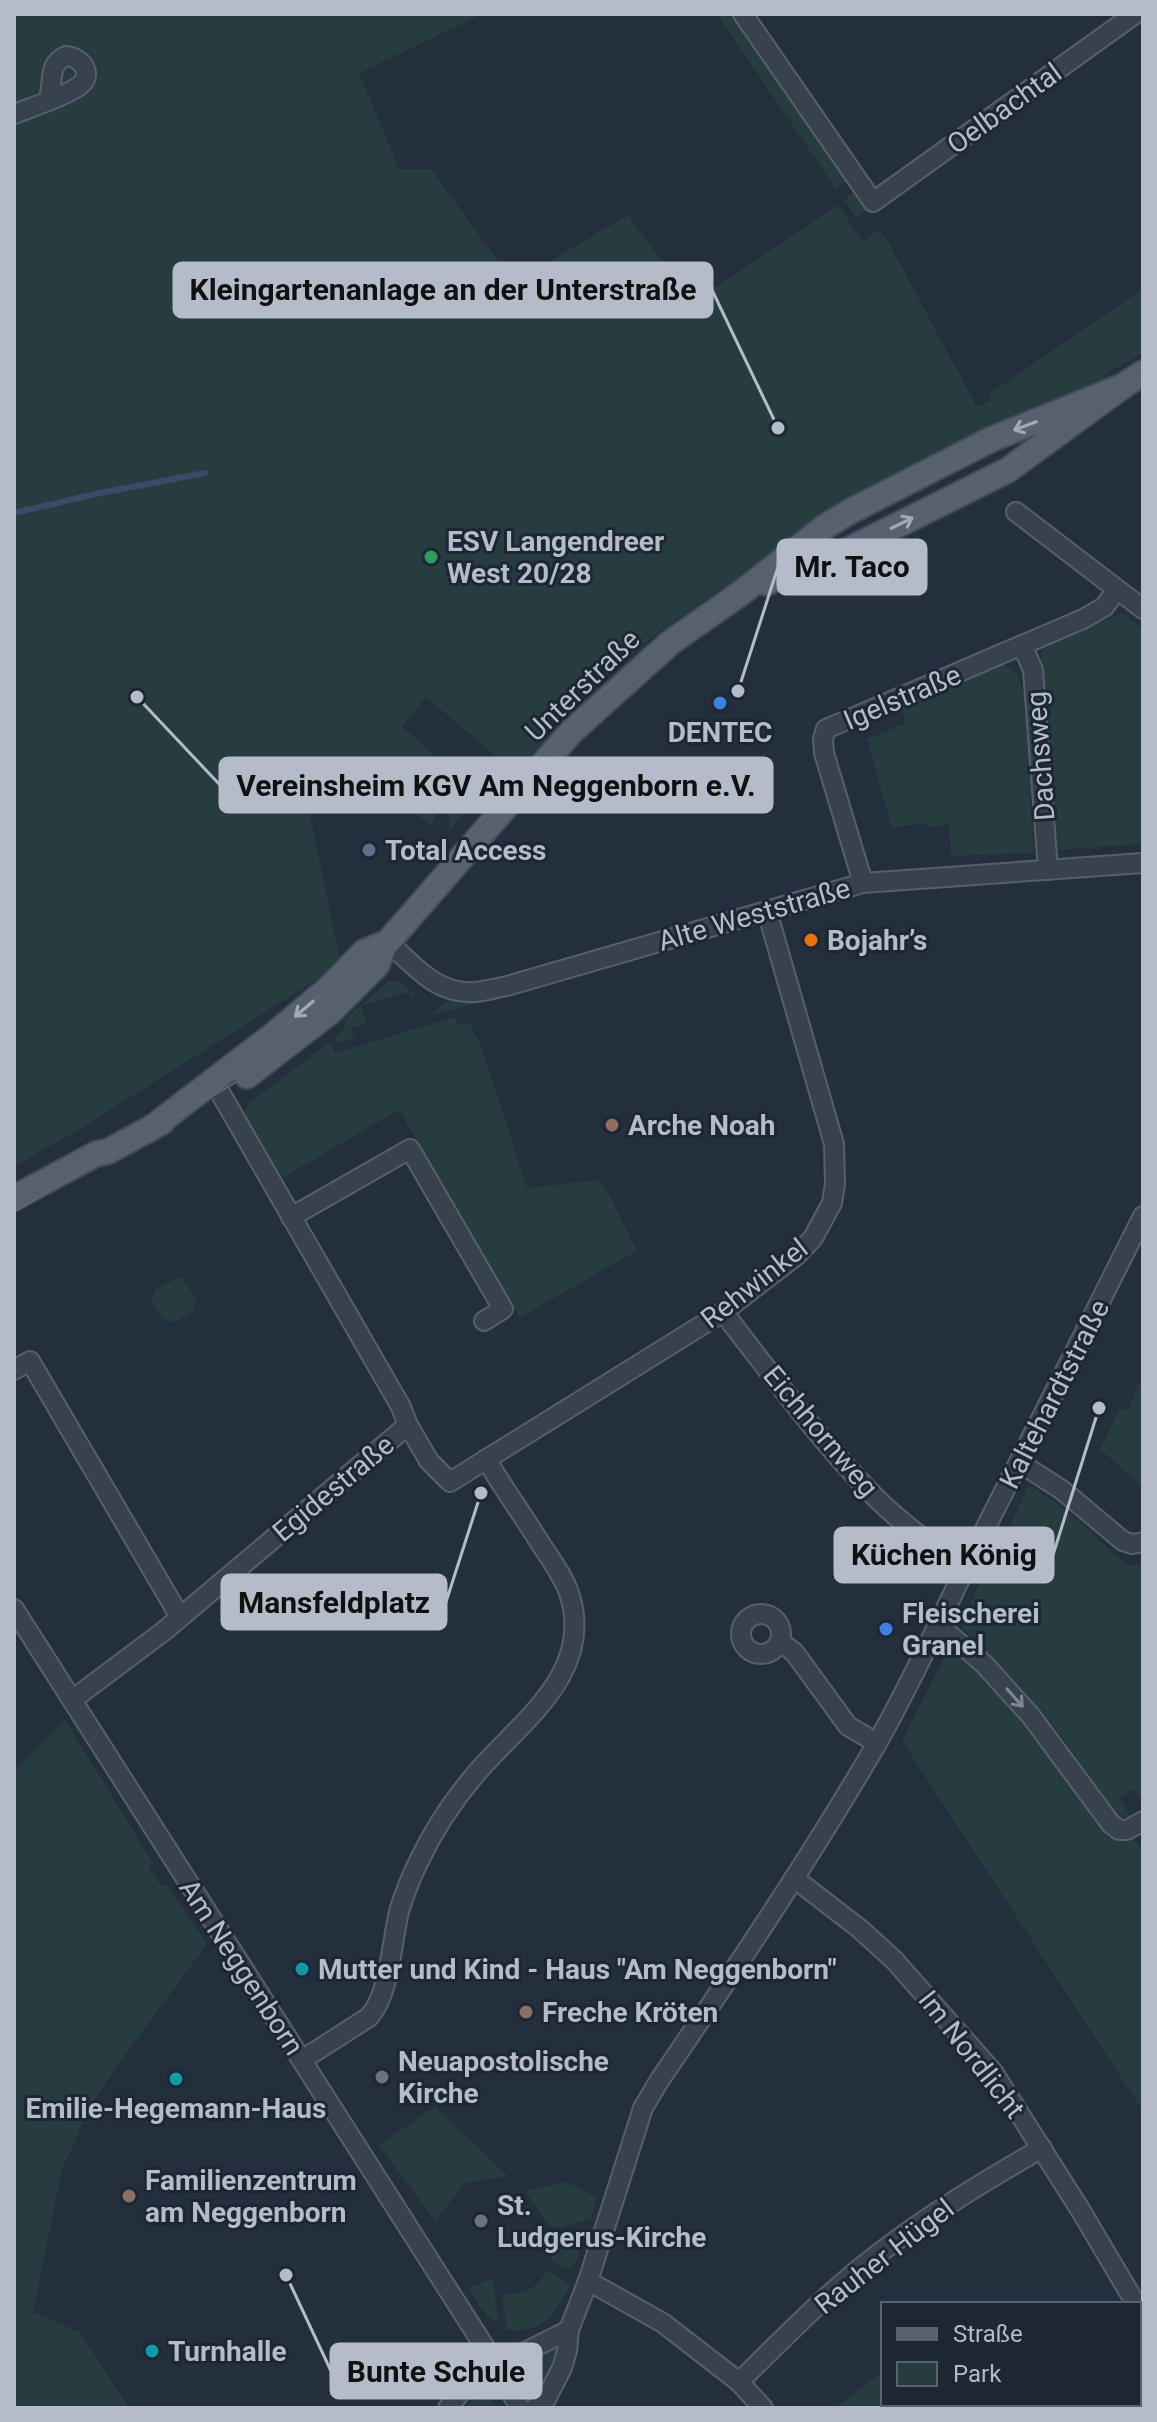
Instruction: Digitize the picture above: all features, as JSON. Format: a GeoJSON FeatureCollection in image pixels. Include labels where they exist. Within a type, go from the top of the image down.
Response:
{"type":"FeatureCollection","features":[{"type":"Feature","properties":{"kind":"main road","name":"Unterstraße"},"geometry":{"type":"LineString","coordinates":[[14,1198],[96,1154],[109,1151],[149,1130],[216,1086],[327,990],[364,952],[387,943],[571,732],[649,660],[826,526],[992,439],[1133,380]]}},
{"type":"Feature","properties":{"kind":"main road","name":"Unterstraße"},"geometry":{"type":"LineString","coordinates":[[741,593],[842,553],[1008,470],[1133,380]]}},
{"type":"Feature","properties":{"kind":"main road","name":"Unterstraße"},"geometry":{"type":"LineString","coordinates":[[14,1212],[101,1163],[109,1151]]}},
{"type":"Feature","properties":{"kind":"street","name":"Oelbachtal"},"geometry":{"type":"LineString","coordinates":[[743,14],[873,202],[1126,16]]}},
{"type":"Feature","properties":{"kind":"street"},"geometry":{"type":"LineString","coordinates":[[14,114],[48,100],[79,86],[85,75],[83,64],[71,56],[60,58],[53,66],[53,85],[48,100]]}},
{"type":"Feature","properties":{"kind":"street"},"geometry":{"type":"LineString","coordinates":[[1016,512],[1143,609]]}},
{"type":"Feature","properties":{"kind":"street","name":"Igelstraße"},"geometry":{"type":"LineString","coordinates":[[863,883],[824,753],[826,729],[1083,619],[1104,607],[1117,590]]}},
{"type":"Feature","properties":{"kind":"street","name":"Dachsweg"},"geometry":{"type":"LineString","coordinates":[[1022,645],[1033,670],[1048,870]]}},
{"type":"Feature","properties":{"kind":"street","name":"Alte Weststraße"},"geometry":{"type":"LineString","coordinates":[[387,943],[438,986],[474,992],[507,986],[863,883],[1143,863]]}},
{"type":"Feature","properties":{"kind":"street","name":"Rehwinkel"},"geometry":{"type":"LineString","coordinates":[[408,1425],[429,1461],[450,1482],[723,1312],[797,1255],[813,1238],[832,1203],[834,1144],[767,911]]}},
{"type":"Feature","properties":{"kind":"street","name":"Egidestraße"},"geometry":{"type":"LineString","coordinates":[[72,1700],[180,1617],[408,1425],[401,1407],[216,1086]]}},
{"type":"Feature","properties":{"kind":"street"},"geometry":{"type":"LineString","coordinates":[[291,1217],[410,1149],[503,1309],[484,1321]]}},
{"type":"Feature","properties":{"kind":"street","name":"Kaltehardtstraße"},"geometry":{"type":"LineString","coordinates":[[535,2408],[546,2399],[562,2368],[569,2330],[588,2281],[643,2108],[794,1878],[877,1743],[1143,1216]]}},
{"type":"Feature","properties":{"kind":"street","name":"Eichhornweg"},"geometry":{"type":"LineString","coordinates":[[723,1312],[807,1420],[868,1489],[926,1541],[966,1570]]}},
{"type":"Feature","properties":{"kind":"street"},"geometry":{"type":"LineString","coordinates":[[14,1370],[30,1361],[180,1617]]}},
{"type":"Feature","properties":{"kind":"street"},"geometry":{"type":"LineString","coordinates":[[302,2060],[369,2017],[376,2009],[383,1992],[400,1907],[437,1827],[475,1775],[553,1690],[566,1668],[574,1631],[569,1594],[555,1566],[486,1459]]}},
{"type":"Feature","properties":{"kind":"street"},"geometry":{"type":"LineString","coordinates":[[1020,1463],[1062,1490],[1123,1541],[1132,1544],[1143,1542]]}},
{"type":"Feature","properties":{"kind":"street","name":"Am Neggenborn"},"geometry":{"type":"LineString","coordinates":[[14,1609],[520,2408]]}},
{"type":"Feature","properties":{"kind":"street"},"geometry":{"type":"LineString","coordinates":[[938,1625],[984,1664],[1031,1716],[1111,1824],[1119,1830],[1127,1830],[1143,1821]]}},
{"type":"Feature","properties":{"kind":"street"},"geometry":{"type":"LineString","coordinates":[[780,1642],[794,1652],[848,1726],[877,1743]]}},
{"type":"Feature","properties":{"kind":"street","name":"Im Nordlicht"},"geometry":{"type":"LineString","coordinates":[[794,1878],[860,1929],[927,1996],[993,2072],[1135,2302]]}},
{"type":"Feature","properties":{"kind":"street","name":"Rauher Hügel"},"geometry":{"type":"LineString","coordinates":[[739,2382],[813,2309],[878,2254],[961,2195],[1042,2148]]}},
{"type":"Feature","properties":{"kind":"street"},"geometry":{"type":"LineString","coordinates":[[588,2281],[663,2323],[739,2382],[763,2408]]}},
{"type":"Feature","properties":{"kind":"street"},"geometry":{"type":"LineString","coordinates":[[448,2408],[471,2379],[569,2330]]}},
{"type":"Feature","properties":{"kind":"green space"},"geometry":{"type":"Polygon","coordinates":[[[14,14],[483,14],[359,73],[399,169],[431,169],[514,283],[628,215],[687,296],[719,285],[838,205],[864,244],[873,231],[885,236],[977,407],[992,400],[989,394],[1143,289],[1143,353],[1108,372],[1103,385],[731,588],[723,587],[658,633],[595,686],[595,692],[586,694],[545,732],[546,740],[503,785],[490,779],[449,831],[449,812],[495,755],[426,697],[402,727],[444,763],[417,795],[436,815],[431,826],[407,805],[403,809],[350,763],[309,809],[339,956],[321,977],[75,1132],[14,1166],[14,14]]]}},
{"type":"Feature","properties":{"kind":"green space"},"geometry":{"type":"Polygon","coordinates":[[[717,14],[736,14],[848,180],[836,189],[717,14]]]}},
{"type":"Feature","properties":{"kind":"green space"},"geometry":{"type":"Polygon","coordinates":[[[853,193],[866,205],[865,211],[857,218],[844,200],[853,193]]]}},
{"type":"Feature","properties":{"kind":"green space"},"geometry":{"type":"Polygon","coordinates":[[[1122,613],[1143,629],[1143,844],[1058,850],[1041,655],[1043,647],[1122,613]]]}},
{"type":"Feature","properties":{"kind":"green space"},"geometry":{"type":"Polygon","coordinates":[[[1000,664],[1015,672],[1024,696],[1034,853],[951,856],[949,825],[925,824],[892,829],[867,739],[906,723],[901,707],[1000,664]]]}},
{"type":"Feature","properties":{"kind":"green space"},"geometry":{"type":"Polygon","coordinates":[[[390,980],[399,982],[415,995],[410,996],[408,992],[361,1006],[366,1024],[352,1028],[353,1039],[336,1041],[345,1028],[345,1019],[390,980]]]}},
{"type":"Feature","properties":{"kind":"green space"},"geometry":{"type":"Polygon","coordinates":[[[449,1001],[474,1002],[474,1004],[432,1015],[449,1001]]]}},
{"type":"Feature","properties":{"kind":"green space"},"geometry":{"type":"Polygon","coordinates":[[[455,1017],[459,1025],[469,1023],[482,1049],[527,1188],[599,1180],[637,1251],[520,1317],[399,1110],[282,1178],[244,1113],[248,1104],[326,1045],[331,1045],[335,1053],[455,1017]]]}},
{"type":"Feature","properties":{"kind":"green space"},"geometry":{"type":"Polygon","coordinates":[[[181,1277],[197,1300],[192,1312],[173,1322],[162,1318],[151,1302],[155,1290],[181,1277]]]}},
{"type":"Feature","properties":{"kind":"green space"},"geometry":{"type":"Polygon","coordinates":[[[1143,1377],[1143,1487],[1100,1449],[1120,1408],[1127,1411],[1143,1377]]]}},
{"type":"Feature","properties":{"kind":"green space"},"geometry":{"type":"Polygon","coordinates":[[[1030,1486],[1062,1507],[1128,1566],[1143,1565],[1143,1796],[1140,1798],[1134,1789],[1119,1798],[1130,1816],[1126,1818],[1117,1815],[1052,1723],[962,1628],[963,1617],[996,1552],[1006,1557],[1014,1544],[1004,1538],[1030,1486]]]}},
{"type":"Feature","properties":{"kind":"green space"},"geometry":{"type":"Polygon","coordinates":[[[948,1650],[981,1676],[1042,1745],[1108,1837],[1134,1838],[1143,1850],[1143,2111],[902,1741],[948,1650]]]}},
{"type":"Feature","properties":{"kind":"green space"},"geometry":{"type":"Polygon","coordinates":[[[65,1720],[153,1863],[148,1866],[161,1886],[166,1884],[207,1944],[113,2071],[87,2113],[62,2170],[33,2312],[80,2332],[129,2408],[14,2408],[14,1771],[65,1720]]]}},
{"type":"Feature","properties":{"kind":"green space"},"geometry":{"type":"Polygon","coordinates":[[[435,2107],[508,2176],[465,2183],[435,2221],[379,2145],[435,2107]]]}},
{"type":"Feature","properties":{"kind":"green space"},"geometry":{"type":"Polygon","coordinates":[[[567,2182],[596,2197],[591,2219],[558,2228],[549,2225],[525,2191],[567,2182]]]}},
{"type":"Feature","properties":{"kind":"green space"},"geometry":{"type":"Polygon","coordinates":[[[586,2230],[571,2270],[552,2261],[550,2251],[561,2236],[586,2230]]]}},
{"type":"Feature","properties":{"kind":"green space"},"geometry":{"type":"Polygon","coordinates":[[[548,2270],[570,2285],[553,2314],[540,2325],[507,2330],[502,2295],[529,2290],[548,2270]]]}},
{"type":"Feature","properties":{"kind":"green space"},"geometry":{"type":"Polygon","coordinates":[[[492,2278],[499,2323],[487,2316],[469,2289],[492,2278]]]}},
{"type":"Feature","properties":{"kind":"green space"},"geometry":{"type":"Polygon","coordinates":[[[555,2346],[559,2350],[541,2393],[532,2395],[521,2392],[515,2380],[517,2374],[531,2360],[555,2346]]]}},
{"type":"Feature","properties":{"kind":"green space"},"geometry":{"type":"Polygon","coordinates":[[[880,2374],[881,2406],[896,2408],[834,2408],[880,2374]]]}},
{"type":"Feature","properties":{"kind":"green space"},"geometry":{"type":"Polygon","coordinates":[[[480,2396],[491,2399],[497,2408],[465,2408],[480,2396]]]}},
{"type":"Feature","properties":{"kind":"waterway"},"geometry":{"type":"LineString","coordinates":[[14,513],[205,473]]}},
{"type":"Feature","properties":{"kind":"tram line"},"geometry":{"type":"LineString","coordinates":[[14,1212],[250,1074],[330,1012],[394,947],[582,729],[628,684],[678,643],[741,599],[1023,452],[1143,379]]}},
{"type":"Feature","properties":{"kind":"tram line"},"geometry":{"type":"LineString","coordinates":[[747,583],[856,518],[1103,391]]}},
{"type":"Feature","properties":{"kind":"tram line"},"geometry":{"type":"LineString","coordinates":[[188,1099],[263,1044],[356,960],[408,905],[525,769],[622,675]]}},
{"type":"Feature","properties":{"kind":"tram line"},"geometry":{"type":"LineString","coordinates":[[14,1197],[99,1152]]}},
{"type":"Feature","properties":{"kind":"place","name":"Kleingartenanlage an der Unterstraße"},"geometry":{"type":"Point","coordinates":[778,428]}},
{"type":"Feature","properties":{"kind":"place","name":"ESV Langendreer West 20/28"},"geometry":{"type":"Point","coordinates":[431,557]}},
{"type":"Feature","properties":{"kind":"place","name":"Mr. Taco"},"geometry":{"type":"Point","coordinates":[738,691]}},
{"type":"Feature","properties":{"kind":"place","name":"Vereinsheim KGV Am Neggenborn e.V."},"geometry":{"type":"Point","coordinates":[137,697]}},
{"type":"Feature","properties":{"kind":"place","name":"DENTEC"},"geometry":{"type":"Point","coordinates":[720,703]}},
{"type":"Feature","properties":{"kind":"place","name":"Total Access"},"geometry":{"type":"Point","coordinates":[369,850]}},
{"type":"Feature","properties":{"kind":"place","name":"Bojahr’s"},"geometry":{"type":"Point","coordinates":[811,940]}},
{"type":"Feature","properties":{"kind":"place","name":"Arche Noah"},"geometry":{"type":"Point","coordinates":[612,1125]}},
{"type":"Feature","properties":{"kind":"place","name":"Küchen König"},"geometry":{"type":"Point","coordinates":[1099,1408]}},
{"type":"Feature","properties":{"kind":"place","name":"Mansfeldplatz"},"geometry":{"type":"Point","coordinates":[481,1493]}},
{"type":"Feature","properties":{"kind":"place","name":"Fleischerei Granel"},"geometry":{"type":"Point","coordinates":[886,1629]}},
{"type":"Feature","properties":{"kind":"place","name":"Mutter und Kind - Haus \"Am Neggenborn\""},"geometry":{"type":"Point","coordinates":[302,1969]}},
{"type":"Feature","properties":{"kind":"place","name":"Freche Kröten"},"geometry":{"type":"Point","coordinates":[526,2012]}},
{"type":"Feature","properties":{"kind":"place","name":"Neuapostolische Kirche"},"geometry":{"type":"Point","coordinates":[382,2077]}},
{"type":"Feature","properties":{"kind":"place","name":"Emilie-Hegemann-Haus"},"geometry":{"type":"Point","coordinates":[176,2079]}},
{"type":"Feature","properties":{"kind":"place","name":"Familienzentrum am Neggenborn"},"geometry":{"type":"Point","coordinates":[129,2196]}},
{"type":"Feature","properties":{"kind":"place","name":"St. Ludgerus-Kirche"},"geometry":{"type":"Point","coordinates":[481,2221]}},
{"type":"Feature","properties":{"kind":"place","name":"Bunte Schule"},"geometry":{"type":"Point","coordinates":[286,2275]}},
{"type":"Feature","properties":{"kind":"place","name":"Turnhalle"},"geometry":{"type":"Point","coordinates":[152,2351]}}]}
